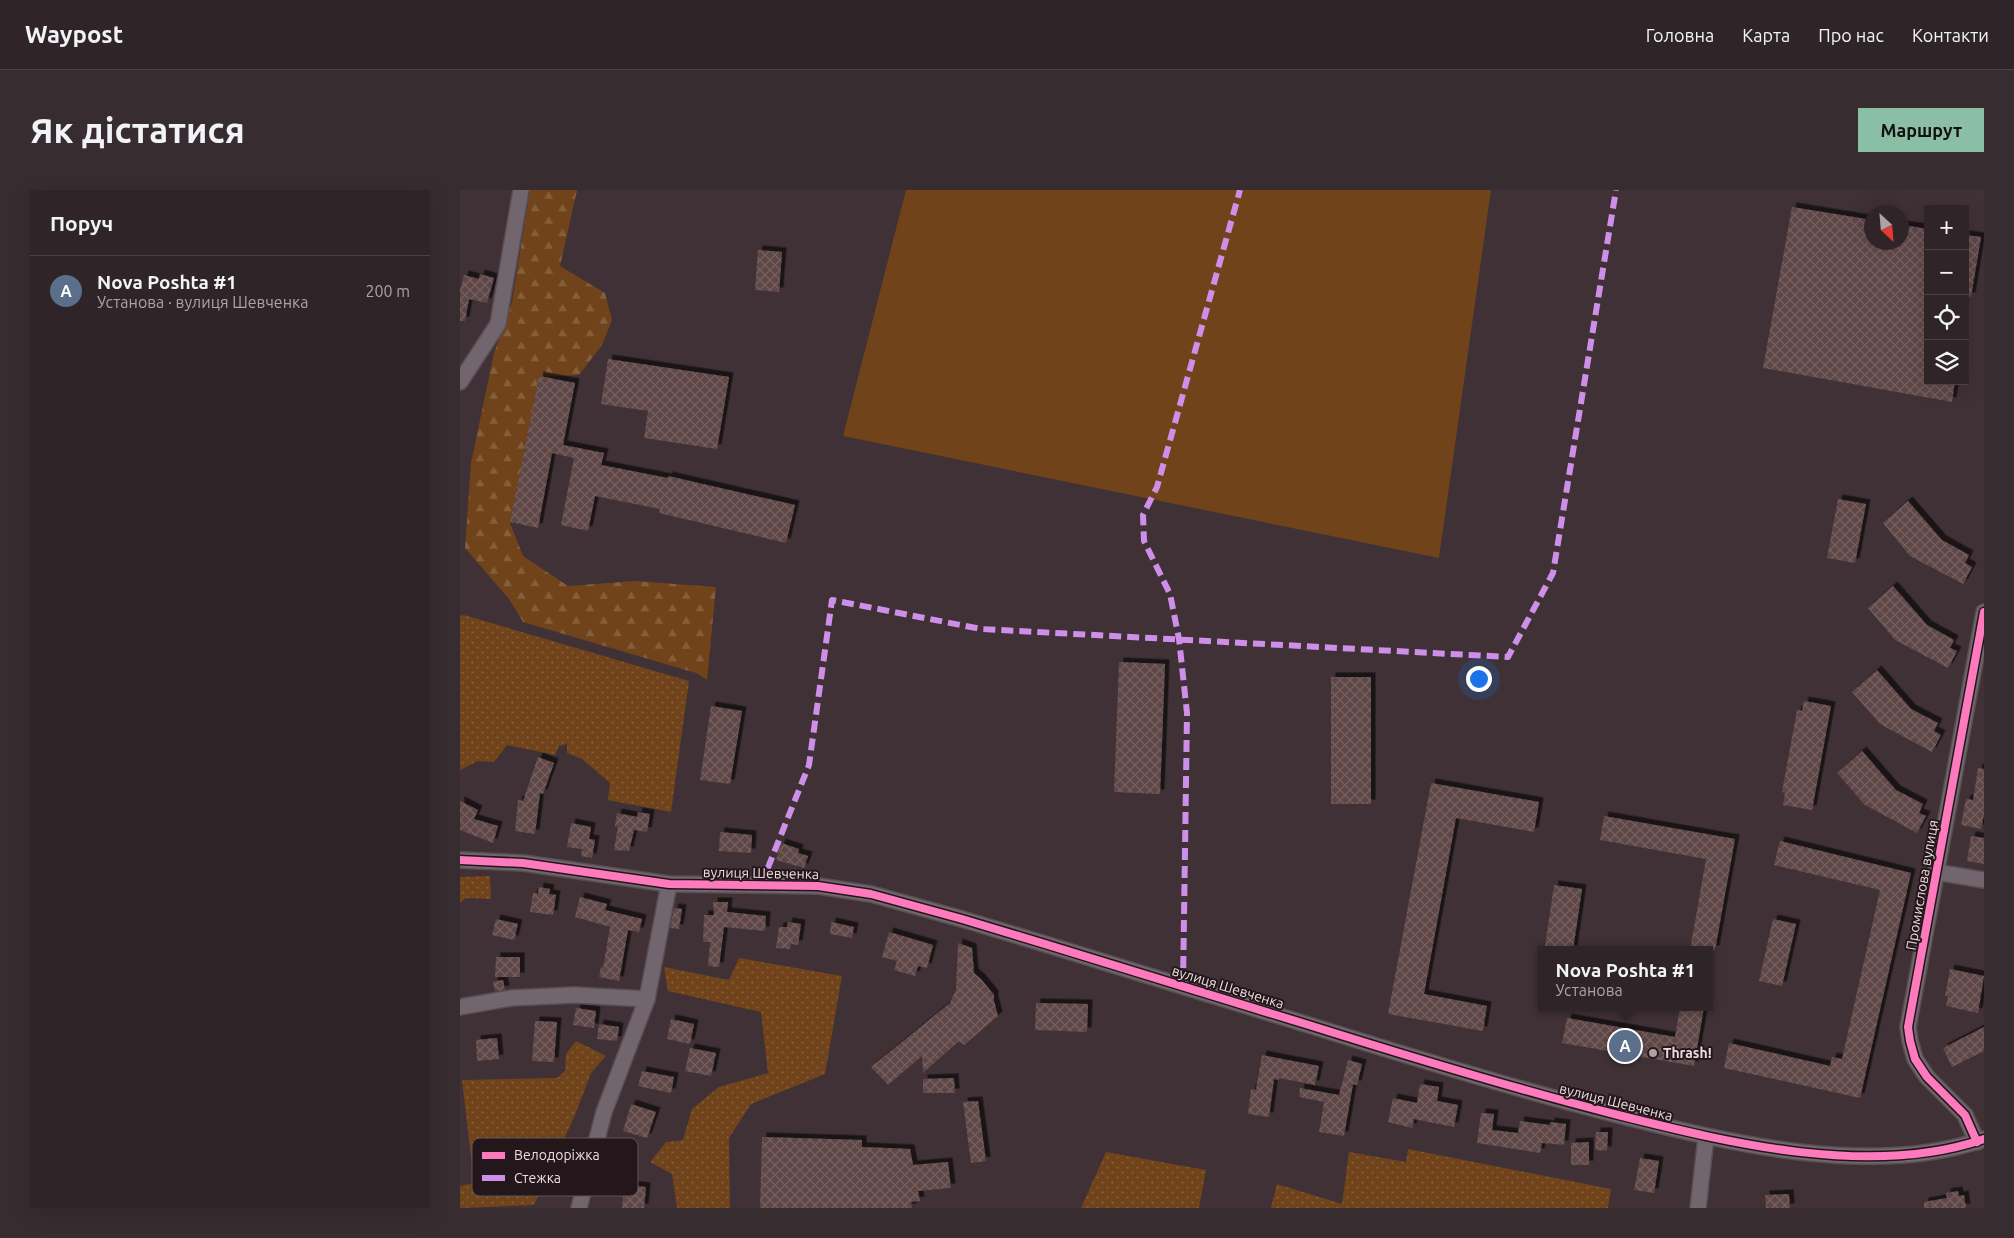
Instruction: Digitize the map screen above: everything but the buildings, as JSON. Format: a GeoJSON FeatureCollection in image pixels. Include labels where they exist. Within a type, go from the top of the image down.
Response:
{"type":"FeatureCollection","features":[{"type":"Feature","properties":{"kind":"street"},"geometry":{"type":"LineString","coordinates":[[460,382],[498,324],[521,190]]}},
{"type":"Feature","properties":{"kind":"street","name":"Промислова вулиця"},"geometry":{"type":"LineString","coordinates":[[1980,1141],[1965,1115],[1927,1077],[1915,1059],[1908,1027],[1981,642],[1984,612]]}},
{"type":"Feature","properties":{"kind":"street","name":"вулиця Шевченка"},"geometry":{"type":"LineString","coordinates":[[460,860],[523,863],[668,884],[818,886],[871,894],[971,921],[1532,1094],[1706,1137],[1814,1154],[1850,1156],[1889,1156],[1933,1151],[1980,1141]]}},
{"type":"Feature","properties":{"kind":"street"},"geometry":{"type":"LineString","coordinates":[[1936,872],[1984,880]]}},
{"type":"Feature","properties":{"kind":"street"},"geometry":{"type":"LineString","coordinates":[[597,1138],[604,1112],[647,1000],[668,884]]}},
{"type":"Feature","properties":{"kind":"street"},"geometry":{"type":"LineString","coordinates":[[460,1007],[511,998],[574,995],[647,1000]]}},
{"type":"Feature","properties":{"kind":"street"},"geometry":{"type":"LineString","coordinates":[[1698,1208],[1706,1137]]}},
{"type":"Feature","properties":{"kind":"green space"},"geometry":{"type":"Polygon","coordinates":[[[530,190],[577,190],[560,266],[605,293],[612,320],[602,345],[579,375],[539,377],[510,523],[523,556],[568,586],[635,581],[716,587],[707,680],[696,673],[523,622],[509,599],[465,548],[471,463],[494,353],[512,302],[530,190]]]}},
{"type":"Feature","properties":{"kind":"green space"},"geometry":{"type":"Polygon","coordinates":[[[906,190],[1491,190],[1439,558],[843,436],[906,190]]]}},
{"type":"Feature","properties":{"kind":"green space"},"geometry":{"type":"Polygon","coordinates":[[[464,615],[689,681],[671,812],[608,800],[610,783],[582,759],[567,753],[567,744],[559,746],[555,755],[507,745],[494,762],[478,761],[460,770],[460,616],[464,615]]]}},
{"type":"Feature","properties":{"kind":"green space"},"geometry":{"type":"Polygon","coordinates":[[[490,876],[491,899],[466,898],[460,903],[460,877],[490,876]]]}},
{"type":"Feature","properties":{"kind":"green space"},"geometry":{"type":"Polygon","coordinates":[[[739,958],[842,976],[825,1074],[751,1104],[729,1138],[730,1208],[677,1208],[672,1174],[650,1162],[666,1142],[683,1140],[692,1109],[719,1087],[768,1073],[761,1012],[668,991],[664,967],[729,980],[739,958]]]}},
{"type":"Feature","properties":{"kind":"green space"},"geometry":{"type":"Polygon","coordinates":[[[576,1041],[606,1056],[591,1073],[565,1138],[472,1138],[472,1166],[462,1080],[557,1078],[565,1071],[566,1054],[576,1041]]]}},
{"type":"Feature","properties":{"kind":"green space"},"geometry":{"type":"Polygon","coordinates":[[[1408,1149],[1611,1189],[1608,1208],[1271,1208],[1277,1184],[1342,1204],[1349,1152],[1406,1162],[1408,1149]]]}},
{"type":"Feature","properties":{"kind":"green space"},"geometry":{"type":"Polygon","coordinates":[[[1106,1152],[1206,1170],[1199,1208],[1081,1208],[1106,1152]]]}},
{"type":"Feature","properties":{"kind":"green space"},"geometry":{"type":"Polygon","coordinates":[[[472,1183],[472,1196],[538,1196],[534,1205],[460,1208],[460,1186],[472,1183]]]}},
{"type":"Feature","properties":{"kind":"marked path"},"geometry":{"type":"LineString","coordinates":[[1183,986],[1187,713],[1179,639],[1170,594],[1144,541],[1143,515],[1157,487],[1240,190]]}},
{"type":"Feature","properties":{"kind":"marked path"},"geometry":{"type":"LineString","coordinates":[[761,885],[809,765],[832,600],[981,629],[1508,657],[1553,573],[1616,190]]}},
{"type":"Feature","properties":{"kind":"cycle path"},"geometry":{"type":"LineString","coordinates":[[1977,1142],[1965,1115],[1927,1077],[1915,1059],[1908,1027],[1984,612]]}},
{"type":"Feature","properties":{"kind":"cycle path"},"geometry":{"type":"LineString","coordinates":[[460,860],[523,863],[669,884],[818,886],[871,894],[1006,932],[1503,1084],[1661,1126],[1753,1145],[1848,1156],[1895,1156],[1940,1150],[1984,1139]]}},
{"type":"Feature","properties":{"kind":"place","name":"Nova Poshta #1"},"geometry":{"type":"Point","coordinates":[1625,1046]}},
{"type":"Feature","properties":{"kind":"place","name":"Thrash!"},"geometry":{"type":"Point","coordinates":[1653,1053]}}]}
